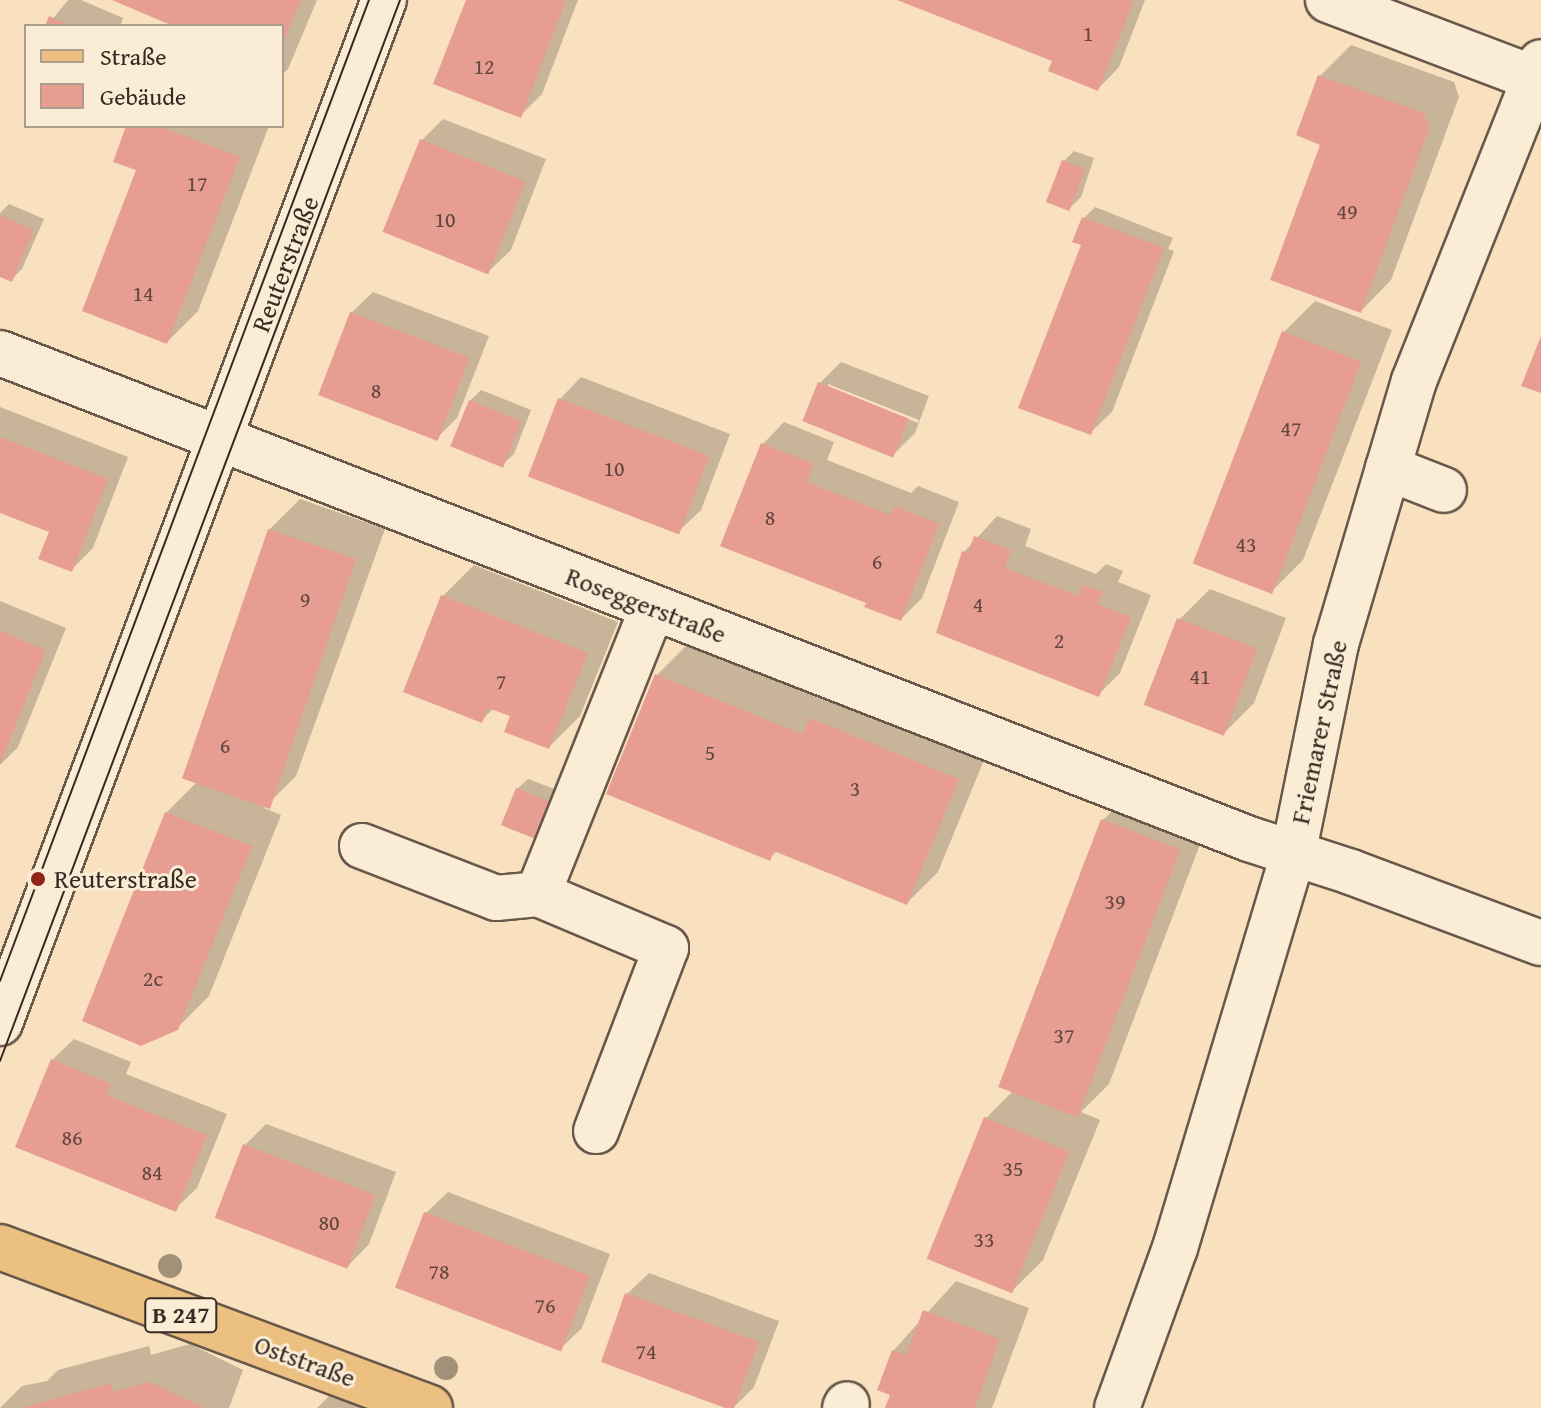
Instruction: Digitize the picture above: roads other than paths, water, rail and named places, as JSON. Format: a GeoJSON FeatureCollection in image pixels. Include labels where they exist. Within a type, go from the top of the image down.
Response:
{"type":"FeatureCollection","features":[{"type":"Feature","properties":{"kind":"main road","name":"Oststraße"},"geometry":{"type":"LineString","coordinates":[[0,1247],[430,1408]]}},
{"type":"Feature","properties":{"kind":"street","name":"Reuterstraße"},"geometry":{"type":"LineString","coordinates":[[0,1023],[384,0]]}},
{"type":"Feature","properties":{"kind":"street"},"geometry":{"type":"LineString","coordinates":[[1328,0],[1537,70]]}},
{"type":"Feature","properties":{"kind":"street","name":"Friemarer Straße"},"geometry":{"type":"LineString","coordinates":[[1117,1408],[1175,1248],[1293,855],[1336,644],[1414,381],[1537,70]]}},
{"type":"Feature","properties":{"kind":"street","name":"Roseggerstraße"},"geometry":{"type":"LineString","coordinates":[[0,353],[1293,855],[1351,872],[1541,943]]}},
{"type":"Feature","properties":{"kind":"street"},"geometry":{"type":"LineString","coordinates":[[1388,468],[1444,490]]}},
{"type":"Feature","properties":{"kind":"street"},"geometry":{"type":"LineString","coordinates":[[538,894],[653,607]]}},
{"type":"Feature","properties":{"kind":"street"},"geometry":{"type":"LineString","coordinates":[[362,846],[496,898],[538,894],[666,948],[596,1131]]}},
{"type":"Feature","properties":{"kind":"tram line"},"geometry":{"type":"LineString","coordinates":[[0,981],[369,0]]}},
{"type":"Feature","properties":{"kind":"tram line"},"geometry":{"type":"LineString","coordinates":[[0,1061],[400,0]]}},
{"type":"Feature","properties":{"kind":"place","name":"Reuterstraße"},"geometry":{"type":"Point","coordinates":[38,879]}}]}
